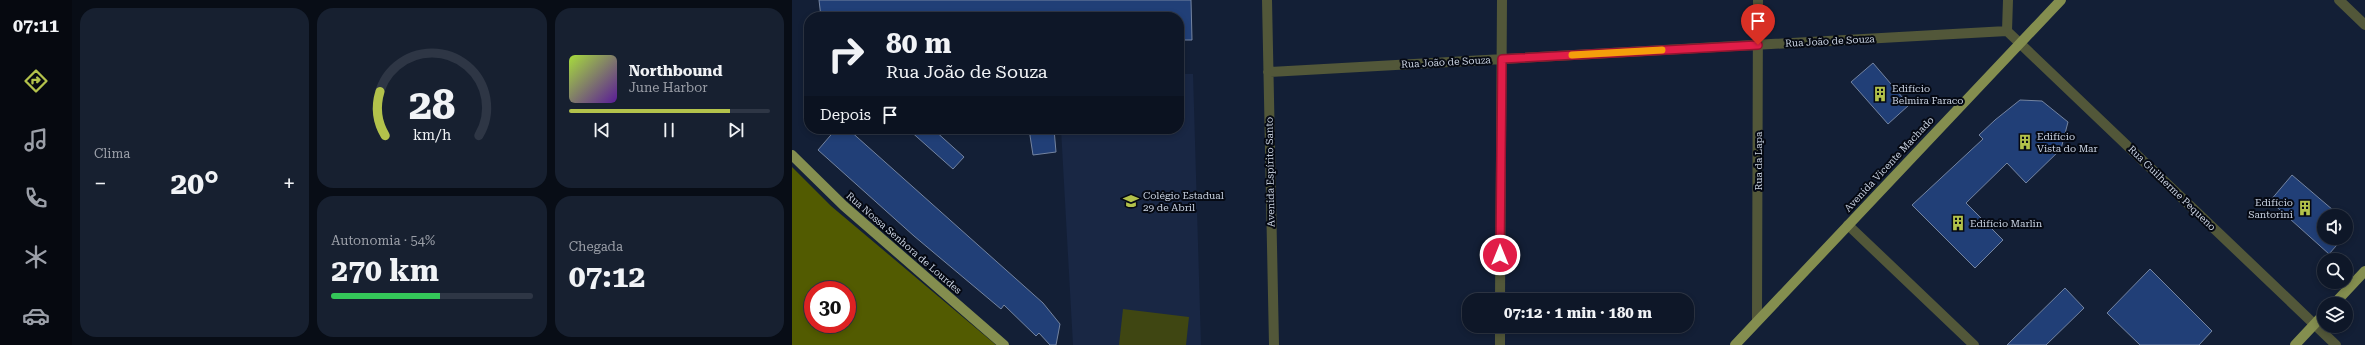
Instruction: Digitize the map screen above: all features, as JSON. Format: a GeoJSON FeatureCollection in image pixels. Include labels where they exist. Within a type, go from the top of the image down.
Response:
{"type":"FeatureCollection","features":[{"type":"Feature","properties":{"kind":"main road","name":"Avenida Vicente Machado"},"geometry":{"type":"LineString","coordinates":[[1735,345],[2061,0]]}},
{"type":"Feature","properties":{"kind":"main road","name":"Rua Nossa Senhora de Lourdes"},"geometry":{"type":"LineString","coordinates":[[792,155],[844,206],[1004,345]]}},
{"type":"Feature","properties":{"kind":"main road"},"geometry":{"type":"LineString","coordinates":[[2341,297],[2365,271]]}},
{"type":"Feature","properties":{"kind":"main road"},"geometry":{"type":"LineString","coordinates":[[2295,345],[2317,321]]}},
{"type":"Feature","properties":{"kind":"street","name":"Avenida Espírito Santo"},"geometry":{"type":"LineString","coordinates":[[1267,0],[1274,345]]}},
{"type":"Feature","properties":{"kind":"street"},"geometry":{"type":"LineString","coordinates":[[1500,293],[1502,0]]}},
{"type":"Feature","properties":{"kind":"street","name":"Rua da Lapa"},"geometry":{"type":"LineString","coordinates":[[1757,322],[1758,0]]}},
{"type":"Feature","properties":{"kind":"street"},"geometry":{"type":"LineString","coordinates":[[2007,31],[2008,0]]}},
{"type":"Feature","properties":{"kind":"street"},"geometry":{"type":"LineString","coordinates":[[2339,0],[2365,25]]}},
{"type":"Feature","properties":{"kind":"street","name":"Rua João de Souza"},"geometry":{"type":"LineString","coordinates":[[1268,72],[2007,31]]}},
{"type":"Feature","properties":{"kind":"street","name":"Rua Guilherme Pequeno"},"geometry":{"type":"LineString","coordinates":[[2007,31],[2336,345]]}},
{"type":"Feature","properties":{"kind":"street"},"geometry":{"type":"LineString","coordinates":[[1848,225],[1974,345]]}},
{"type":"Feature","properties":{"kind":"street"},"geometry":{"type":"LineString","coordinates":[[1500,333],[1500,345]]}},
{"type":"Feature","properties":{"kind":"shaded area","name":"Colégio Estadual 29 de Abril"},"geometry":{"type":"Polygon","coordinates":[[[1184,74],[1193,74],[1201,345],[1073,345],[1061,134],[1184,134],[1184,74]]]}},
{"type":"Feature","properties":{"kind":"green space"},"geometry":{"type":"Polygon","coordinates":[[[792,167],[831,206],[996,345],[792,345],[792,167]]]}},
{"type":"Feature","properties":{"kind":"green space"},"geometry":{"type":"Polygon","coordinates":[[[1123,309],[1189,317],[1186,345],[1119,345],[1123,309]]]}},
{"type":"Feature","properties":{"kind":"building"},"geometry":{"type":"Polygon","coordinates":[[[819,0],[1191,0],[1192,40],[1184,40],[1184,12],[820,12],[819,0]]]}},
{"type":"Feature","properties":{"kind":"building","name":"Edifício Belmira Faraco"},"geometry":{"type":"Polygon","coordinates":[[[1873,63],[1909,105],[1888,124],[1851,82],[1873,63]]]}},
{"type":"Feature","properties":{"kind":"building"},"geometry":{"type":"Polygon","coordinates":[[[2020,100],[2042,101],[2068,122],[2061,149],[2026,183],[2007,163],[1966,203],[2003,240],[1975,268],[1912,205],[1983,139],[1979,135],[2020,100]]]}},
{"type":"Feature","properties":{"kind":"building"},"geometry":{"type":"Polygon","coordinates":[[[832,134],[854,134],[1043,303],[1060,324],[1056,345],[1050,345],[1039,333],[1036,336],[1004,305],[1001,309],[914,236],[818,150],[832,134]]]}},
{"type":"Feature","properties":{"kind":"building"},"geometry":{"type":"Polygon","coordinates":[[[914,134],[939,134],[964,157],[953,169],[914,134]]]}},
{"type":"Feature","properties":{"kind":"building"},"geometry":{"type":"Polygon","coordinates":[[[1030,134],[1054,134],[1056,152],[1033,155],[1030,134]]]}},
{"type":"Feature","properties":{"kind":"building","name":"Edifício Santorini"},"geometry":{"type":"Polygon","coordinates":[[[2292,175],[2332,209],[2317,209],[2317,243],[2270,201],[2292,175]]]}},
{"type":"Feature","properties":{"kind":"building","name":"Edifício Santorini"},"geometry":{"type":"Polygon","coordinates":[[[2319,245],[2337,245],[2330,253],[2319,245]]]}},
{"type":"Feature","properties":{"kind":"building"},"geometry":{"type":"Polygon","coordinates":[[[2150,269],[2212,331],[2199,345],[2140,345],[2107,313],[2150,269]]]}},
{"type":"Feature","properties":{"kind":"building"},"geometry":{"type":"Polygon","coordinates":[[[2065,288],[2084,308],[2046,345],[2007,345],[2065,288]]]}},
{"type":"Feature","properties":{"kind":"slow traffic"},"geometry":{"type":"LineString","coordinates":[[1572,55],[1662,50]]}},
{"type":"Feature","properties":{"kind":"place","name":"Edifício Belmira Faraco"},"geometry":{"type":"Point","coordinates":[1880,94]}},
{"type":"Feature","properties":{"kind":"place","name":"Edifício Vista do Mar"},"geometry":{"type":"Point","coordinates":[2025,142]}},
{"type":"Feature","properties":{"kind":"place","name":"Colégio Estadual 29 de Abril"},"geometry":{"type":"Point","coordinates":[1131,201]}},
{"type":"Feature","properties":{"kind":"place","name":"Edifício Santorini"},"geometry":{"type":"Point","coordinates":[2305,208]}},
{"type":"Feature","properties":{"kind":"place","name":"Edifício Marlin"},"geometry":{"type":"Point","coordinates":[1958,223]}},
{"type":"Feature","properties":{"kind":"route"},"geometry":{"type":"LineString","coordinates":[[1500,255],[1502,59],[1758,45]]}}]}
